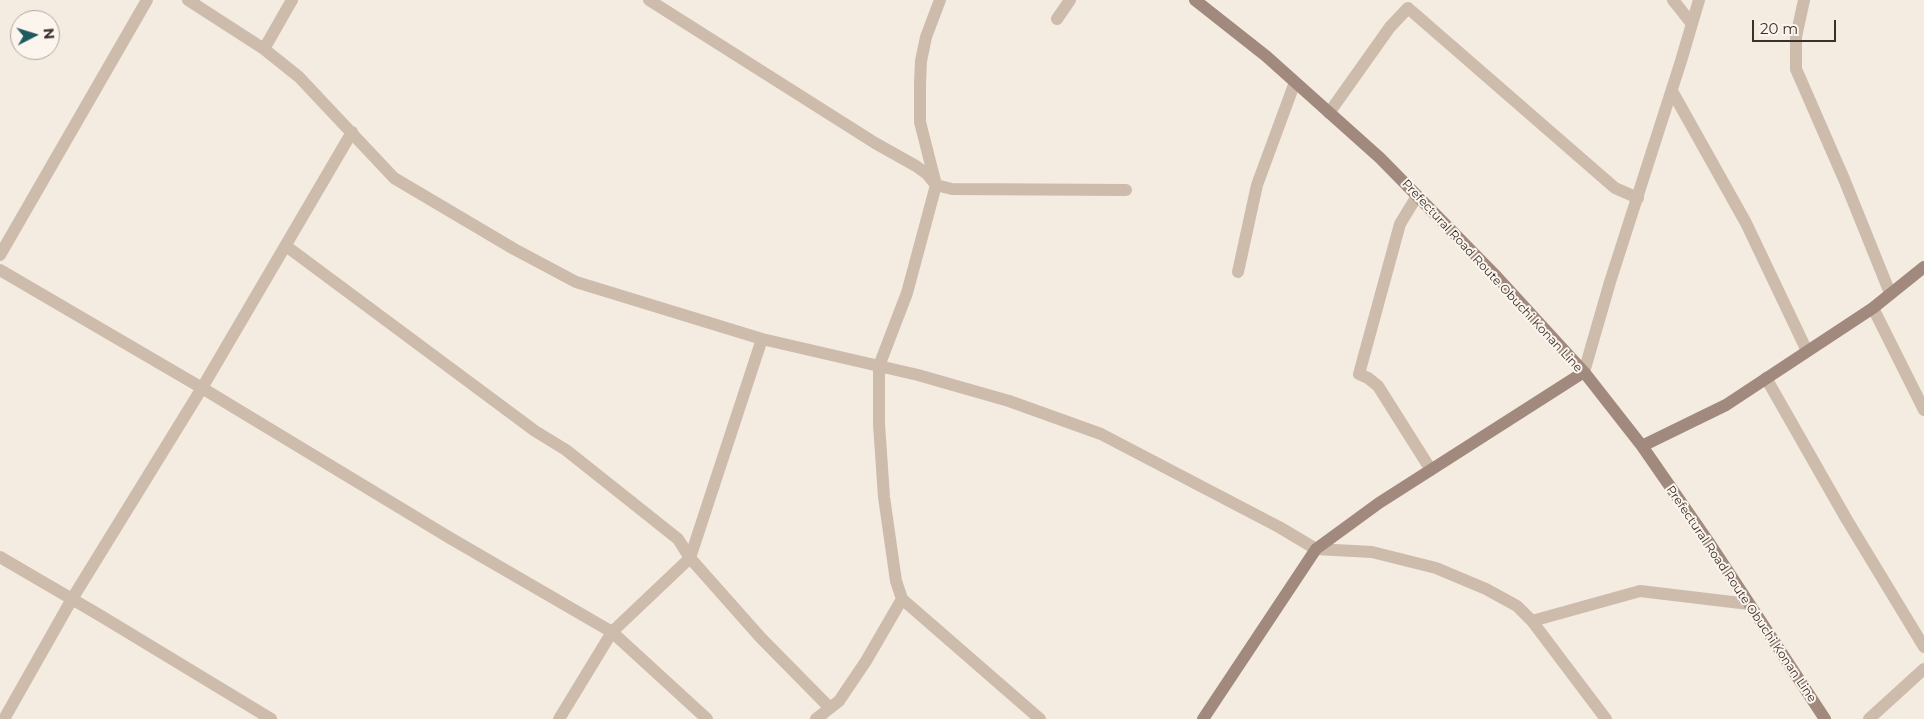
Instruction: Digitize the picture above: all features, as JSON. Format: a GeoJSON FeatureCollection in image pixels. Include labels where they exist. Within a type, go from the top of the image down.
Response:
{"type":"FeatureCollection","features":[{"type":"Feature","properties":{"kind":"main road","name":"Prefectural Road Route Obuchi Konan Line"},"geometry":{"type":"LineString","coordinates":[[1195,0],[1266,56],[1380,158],[1496,276],[1584,372],[1642,446],[1825,719]]}},
{"type":"Feature","properties":{"kind":"main road"},"geometry":{"type":"LineString","coordinates":[[1642,446],[1726,405],[1872,308],[1924,267]]}},
{"type":"Feature","properties":{"kind":"main road"},"geometry":{"type":"LineString","coordinates":[[1203,719],[1316,549],[1379,503],[1584,372]]}},
{"type":"Feature","properties":{"kind":"street"},"geometry":{"type":"LineString","coordinates":[[0,255],[146,0]]}},
{"type":"Feature","properties":{"kind":"street"},"geometry":{"type":"LineString","coordinates":[[188,0],[264,49],[299,77],[394,178],[576,282],[762,339],[879,366],[1009,401],[1100,434],[1279,527],[1316,549],[1372,552],[1436,568],[1517,606],[1532,621],[1606,719]]}},
{"type":"Feature","properties":{"kind":"street"},"geometry":{"type":"LineString","coordinates":[[264,49],[292,0]]}},
{"type":"Feature","properties":{"kind":"street"},"geometry":{"type":"LineString","coordinates":[[649,0],[875,143],[916,166],[927,174],[936,185],[952,189],[1126,190]]}},
{"type":"Feature","properties":{"kind":"street"},"geometry":{"type":"LineString","coordinates":[[940,0],[926,37],[921,61],[920,84],[920,122],[936,185],[907,293],[879,366],[879,424],[884,497],[896,581],[902,598],[1040,719]]}},
{"type":"Feature","properties":{"kind":"street"},"geometry":{"type":"LineString","coordinates":[[1057,19],[1070,0]]}},
{"type":"Feature","properties":{"kind":"street"},"geometry":{"type":"LineString","coordinates":[[1673,0],[1692,24]]}},
{"type":"Feature","properties":{"kind":"street"},"geometry":{"type":"LineString","coordinates":[[1584,372],[1610,282],[1672,91],[1699,0]]}},
{"type":"Feature","properties":{"kind":"street"},"geometry":{"type":"LineString","coordinates":[[1804,0],[1796,37],[1796,69],[1844,179],[1890,293]]}},
{"type":"Feature","properties":{"kind":"street"},"geometry":{"type":"LineString","coordinates":[[1329,112],[1390,27],[1408,8],[1615,188],[1638,198]]}},
{"type":"Feature","properties":{"kind":"street"},"geometry":{"type":"LineString","coordinates":[[1238,272],[1257,185],[1295,82]]}},
{"type":"Feature","properties":{"kind":"street"},"geometry":{"type":"LineString","coordinates":[[1672,91],[1746,224],[1807,351]]}},
{"type":"Feature","properties":{"kind":"street"},"geometry":{"type":"LineString","coordinates":[[4,719],[72,599],[202,388],[352,132]]}},
{"type":"Feature","properties":{"kind":"street"},"geometry":{"type":"LineString","coordinates":[[1417,196],[1400,224],[1359,374],[1378,386],[1431,470]]}},
{"type":"Feature","properties":{"kind":"street"},"geometry":{"type":"LineString","coordinates":[[286,246],[536,431],[566,450],[678,539],[690,558],[762,638],[830,708]]}},
{"type":"Feature","properties":{"kind":"street"},"geometry":{"type":"LineString","coordinates":[[0,270],[202,388],[450,538],[612,632],[706,719]]}},
{"type":"Feature","properties":{"kind":"street"},"geometry":{"type":"LineString","coordinates":[[1872,308],[1924,410]]}},
{"type":"Feature","properties":{"kind":"street"},"geometry":{"type":"LineString","coordinates":[[559,719],[612,632],[690,558],[762,339]]}},
{"type":"Feature","properties":{"kind":"street"},"geometry":{"type":"LineString","coordinates":[[1766,378],[1847,520],[1924,646]]}},
{"type":"Feature","properties":{"kind":"street"},"geometry":{"type":"LineString","coordinates":[[0,557],[271,719]]}},
{"type":"Feature","properties":{"kind":"street"},"geometry":{"type":"LineString","coordinates":[[1532,621],[1640,591],[1749,604]]}},
{"type":"Feature","properties":{"kind":"street"},"geometry":{"type":"LineString","coordinates":[[816,719],[839,701],[902,598]]}},
{"type":"Feature","properties":{"kind":"street"},"geometry":{"type":"LineString","coordinates":[[1869,719],[1924,669]]}}]}
